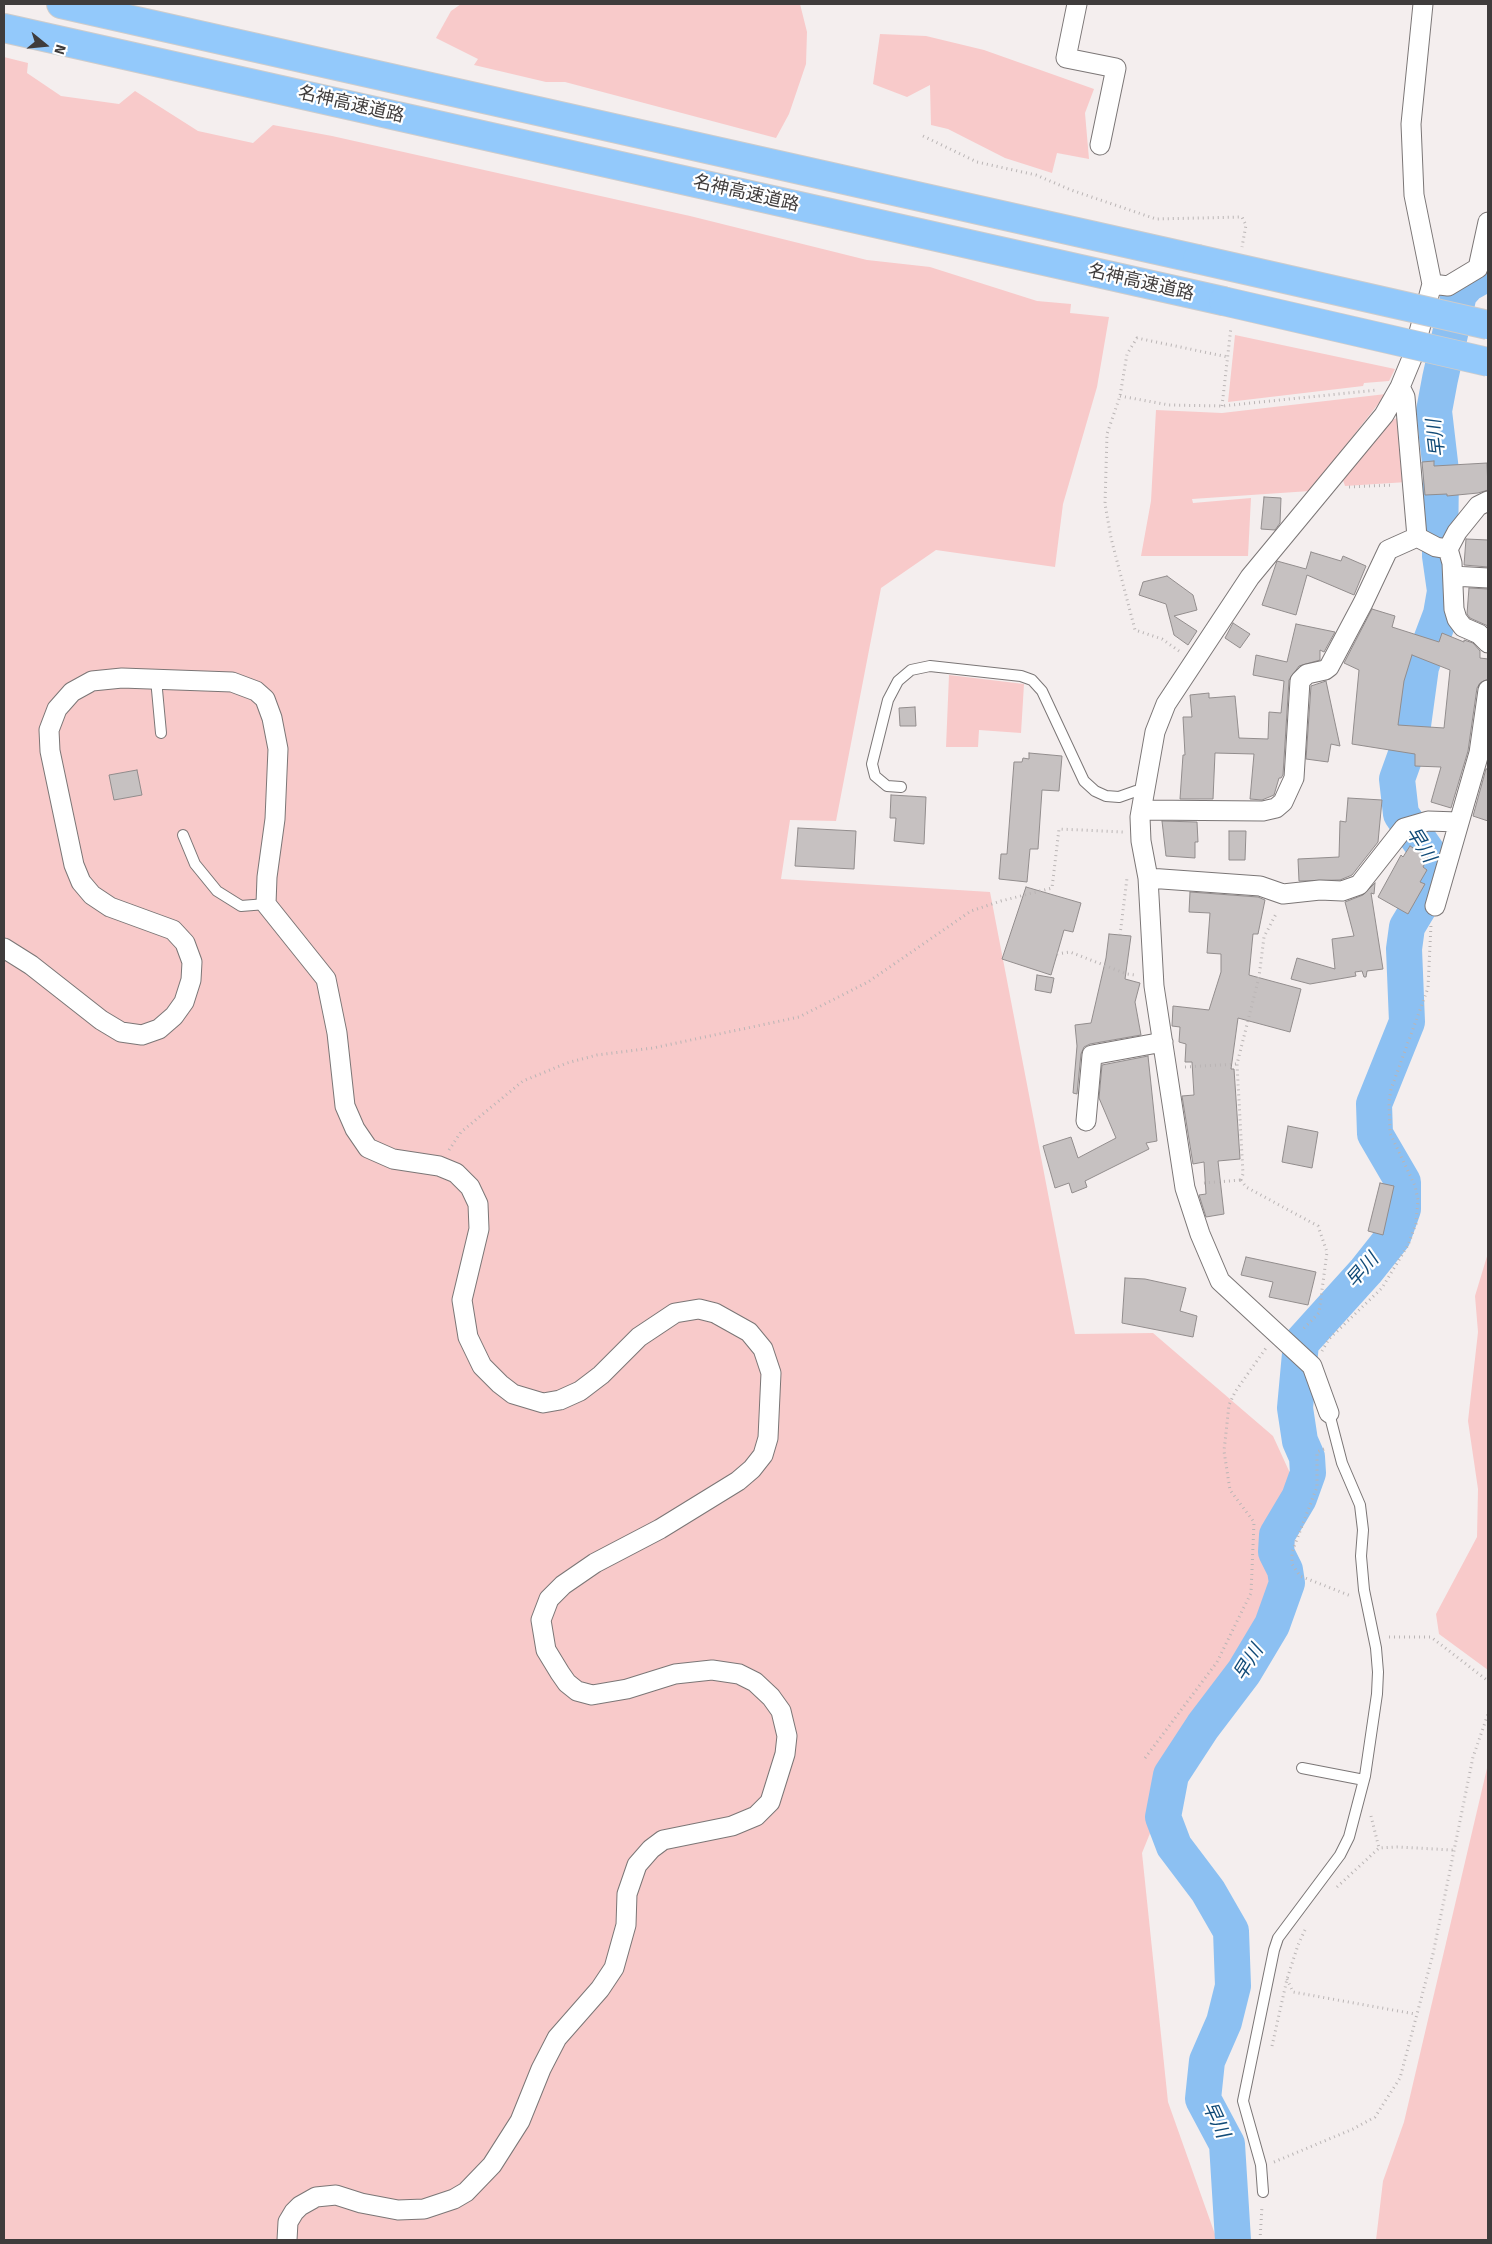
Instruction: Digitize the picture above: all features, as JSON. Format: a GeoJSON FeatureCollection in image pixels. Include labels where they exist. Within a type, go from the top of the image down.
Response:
{"type":"FeatureCollection","features":[{"type":"Feature","properties":{"kind":"highway","name":"名神高速道路"},"geometry":{"type":"LineString","coordinates":[[61,4],[1488,325]]}},
{"type":"Feature","properties":{"kind":"highway","name":"名神高速道路"},"geometry":{"type":"LineString","coordinates":[[4,28],[1488,362]]}},
{"type":"Feature","properties":{"kind":"street"},"geometry":{"type":"LineString","coordinates":[[1077,4],[1066,58],[1116,68],[1100,145]]}},
{"type":"Feature","properties":{"kind":"street"},"geometry":{"type":"LineString","coordinates":[[1329,1413],[1313,1368],[1220,1280],[1200,1234],[1185,1188],[1154,978],[1148,878],[1141,841],[1142,810],[1155,732],[1166,704],[1250,577],[1384,415],[1400,387],[1412,358],[1432,284],[1414,195],[1411,124],[1424,4]]}},
{"type":"Feature","properties":{"kind":"street"},"geometry":{"type":"LineString","coordinates":[[1432,284],[1448,286],[1483,272],[1488,222]]}},
{"type":"Feature","properties":{"kind":"street"},"geometry":{"type":"LineString","coordinates":[[1400,387],[1406,397],[1417,537]]}},
{"type":"Feature","properties":{"kind":"street"},"geometry":{"type":"LineString","coordinates":[[1443,548],[1478,506],[1488,501]]}},
{"type":"Feature","properties":{"kind":"street"},"geometry":{"type":"LineString","coordinates":[[1142,810],[1254,812],[1276,808],[1283,802],[1294,778],[1300,681],[1307,674],[1329,667],[1363,603],[1383,557],[1388,550],[1417,537],[1443,548],[1453,576],[1454,609],[1457,619],[1463,627],[1479,634],[1488,643]]}},
{"type":"Feature","properties":{"kind":"street"},"geometry":{"type":"LineString","coordinates":[[1453,576],[1488,578]]}},
{"type":"Feature","properties":{"kind":"street"},"geometry":{"type":"LineString","coordinates":[[4,948],[31,965],[101,1020],[122,1032],[142,1035],[160,1029],[174,1016],[184,1002],[190,980],[192,962],[185,943],[173,930],[110,908],[92,895],[81,882],[74,866],[50,751],[49,730],[57,710],[72,692],[92,681],[122,678],[232,682],[256,691],[265,699],[272,718],[278,749],[275,818],[267,877],[266,904],[326,979],[338,1033],[345,1106],[355,1129],[368,1148],[393,1159],[439,1166],[456,1173],[470,1187],[478,1204],[479,1229],[462,1300],[468,1337],[482,1366],[513,1394],[543,1403],[560,1400],[580,1391],[601,1375],[639,1336],[675,1313],[699,1309],[715,1313],[749,1332],[763,1349],[771,1373],[768,1438],[763,1455],[738,1481],[660,1529],[595,1563],[563,1585],[549,1599],[541,1620],[546,1650],[560,1673],[567,1683],[577,1691],[592,1696],[627,1689],[675,1674],[712,1670],[739,1674],[756,1682],[771,1696],[781,1711],[787,1736],[785,1754],[770,1802],[756,1816],[732,1826],[663,1840],[651,1849],[637,1865],[627,1894],[626,1925],[614,1968],[600,1989],[557,2038],[541,2069],[520,2121],[492,2165],[466,2192],[454,2199],[424,2209],[398,2210],[361,2203],[336,2195],[316,2197],[300,2206],[294,2212],[288,2222],[287,2240]]}},
{"type":"Feature","properties":{"kind":"street"},"geometry":{"type":"LineString","coordinates":[[1435,906],[1479,753],[1488,690]]}},
{"type":"Feature","properties":{"kind":"street"},"geometry":{"type":"LineString","coordinates":[[1148,878],[1260,886],[1283,894],[1320,890],[1342,891],[1359,885],[1409,826],[1428,821],[1458,822]]}},
{"type":"Feature","properties":{"kind":"street"},"geometry":{"type":"LineString","coordinates":[[1086,1121],[1092,1054],[1163,1042]]}},
{"type":"Feature","properties":{"kind":"lane"},"geometry":{"type":"LineString","coordinates":[[901,787],[887,786],[875,776],[872,764],[888,700],[898,681],[911,670],[930,666],[1021,676],[1032,680],[1042,691],[1084,781],[1095,791],[1106,796],[1118,797],[1136,791],[1144,791]]}},
{"type":"Feature","properties":{"kind":"lane"},"geometry":{"type":"LineString","coordinates":[[156,679],[160,734]]}},
{"type":"Feature","properties":{"kind":"lane"},"geometry":{"type":"LineString","coordinates":[[184,835],[195,864],[217,891],[241,906],[266,904]]}},
{"type":"Feature","properties":{"kind":"lane"},"geometry":{"type":"LineString","coordinates":[[1263,2192],[1261,2166],[1243,2101],[1269,1976],[1278,1938],[1340,1855],[1349,1837],[1364,1780],[1377,1694],[1378,1672],[1366,1601],[1361,1556],[1363,1530],[1360,1505],[1342,1463],[1329,1413]]}},
{"type":"Feature","properties":{"kind":"lane"},"geometry":{"type":"LineString","coordinates":[[1302,1768],[1364,1780]]}},
{"type":"Feature","properties":{"kind":"path"},"geometry":{"type":"LineString","coordinates":[[1194,662],[1162,639],[1135,630],[1111,538],[1105,504],[1107,434],[1120,396],[1127,354],[1137,338],[1228,356]]}},
{"type":"Feature","properties":{"kind":"path"},"geometry":{"type":"LineString","coordinates":[[1120,396],[1169,405],[1222,406],[1400,387]]}},
{"type":"Feature","properties":{"kind":"path"},"geometry":{"type":"LineString","coordinates":[[1328,483],[1335,488],[1413,484]]}},
{"type":"Feature","properties":{"kind":"path"},"geometry":{"type":"LineString","coordinates":[[439,1166],[461,1132],[523,1081],[567,1063],[597,1055],[653,1048],[799,1017],[868,982],[972,911],[1052,888],[1059,829],[1124,832]]}},
{"type":"Feature","properties":{"kind":"path"},"geometry":{"type":"LineString","coordinates":[[1241,1180],[1243,1174],[1237,1064],[1259,977],[1264,937],[1277,912],[1283,894]]}},
{"type":"Feature","properties":{"kind":"path"},"geometry":{"type":"LineString","coordinates":[[1313,1368],[1329,1339],[1382,1288],[1408,1245],[1416,1224],[1418,1200],[1414,1186],[1390,1134],[1388,1102],[1428,988],[1431,922],[1435,906]]}},
{"type":"Feature","properties":{"kind":"path"},"geometry":{"type":"LineString","coordinates":[[1057,954],[1070,952],[1127,974],[1154,978]]}},
{"type":"Feature","properties":{"kind":"path"},"geometry":{"type":"LineString","coordinates":[[1166,1068],[1237,1064]]}},
{"type":"Feature","properties":{"kind":"path"},"geometry":{"type":"LineString","coordinates":[[1185,1188],[1241,1180]]}},
{"type":"Feature","properties":{"kind":"path"},"geometry":{"type":"LineString","coordinates":[[1145,1758],[1217,1662],[1251,1593],[1254,1522],[1230,1490],[1224,1451],[1230,1405],[1235,1392],[1265,1350],[1287,1343],[1318,1312],[1327,1252],[1318,1226],[1246,1188],[1241,1180]]}},
{"type":"Feature","properties":{"kind":"path"},"geometry":{"type":"LineString","coordinates":[[1337,1444],[1318,1452],[1317,1488],[1292,1552],[1292,1564],[1300,1576],[1366,1601]]}},
{"type":"Feature","properties":{"kind":"path"},"geometry":{"type":"LineString","coordinates":[[1373,1635],[1431,1637],[1488,1681]]}},
{"type":"Feature","properties":{"kind":"path"},"geometry":{"type":"LineString","coordinates":[[1261,2166],[1375,2117],[1404,2068],[1415,2014],[1433,1954],[1473,1757],[1488,1714]]}},
{"type":"Feature","properties":{"kind":"path"},"geometry":{"type":"LineString","coordinates":[[1356,1810],[1372,1816],[1379,1848]]}},
{"type":"Feature","properties":{"kind":"path"},"geometry":{"type":"LineString","coordinates":[[1334,1889],[1379,1848],[1398,1847],[1453,1850]]}},
{"type":"Feature","properties":{"kind":"path"},"geometry":{"type":"LineString","coordinates":[[1271,2048],[1287,1979],[1298,1945],[1308,1924]]}},
{"type":"Feature","properties":{"kind":"path"},"geometry":{"type":"LineString","coordinates":[[1269,1976],[1287,1979]]}},
{"type":"Feature","properties":{"kind":"path"},"geometry":{"type":"LineString","coordinates":[[1287,1979],[1293,1992],[1415,2014]]}},
{"type":"Feature","properties":{"kind":"path"},"geometry":{"type":"LineString","coordinates":[[1260,2240],[1263,2192]]}},
{"type":"Feature","properties":{"kind":"shaded area"},"geometry":{"type":"Polygon","coordinates":[[[461,4],[800,4],[807,32],[806,64],[789,114],[776,138],[565,82],[546,82],[474,65],[478,59],[436,38],[451,11],[461,4]]]}},
{"type":"Feature","properties":{"kind":"shaded area"},"geometry":{"type":"Polygon","coordinates":[[[880,34],[926,36],[984,50],[1094,89],[1085,113],[1089,159],[1057,153],[1052,173],[1005,158],[948,129],[931,125],[930,85],[907,97],[873,84],[880,34]]]}},
{"type":"Feature","properties":{"kind":"shaded area"},"geometry":{"type":"Polygon","coordinates":[[[4,57],[28,63],[27,73],[61,96],[119,104],[135,91],[198,131],[253,143],[273,125],[332,136],[690,216],[867,260],[930,267],[1037,301],[1071,304],[1070,313],[1109,317],[1097,387],[1063,504],[1055,567],[936,550],[881,588],[836,821],[790,820],[781,879],[990,892],[1075,1334],[1153,1333],[1273,1436],[1295,1484],[1294,1577],[1246,1674],[1191,1732],[1142,1853],[1168,2102],[1217,2240],[4,2240],[4,57]]]}},
{"type":"Feature","properties":{"kind":"shaded area"},"geometry":{"type":"Polygon","coordinates":[[[1235,335],[1395,369],[1389,381],[1364,383],[1363,386],[1228,402],[1235,335]]]}},
{"type":"Feature","properties":{"kind":"shaded area"},"geometry":{"type":"Polygon","coordinates":[[[1386,394],[1310,491],[1192,499],[1193,503],[1251,498],[1248,556],[1141,556],[1151,501],[1156,410],[1222,413],[1386,394]]]}},
{"type":"Feature","properties":{"kind":"shaded area"},"geometry":{"type":"Polygon","coordinates":[[[1402,416],[1407,482],[1345,486],[1343,480],[1392,420],[1402,416]]]}},
{"type":"Feature","properties":{"kind":"shaded area"},"geometry":{"type":"Polygon","coordinates":[[[949,675],[1024,684],[1021,733],[979,730],[978,747],[946,747],[949,675]]]}},
{"type":"Feature","properties":{"kind":"shaded area"},"geometry":{"type":"Polygon","coordinates":[[[1488,1253],[1488,1670],[1439,1634],[1436,1614],[1477,1537],[1478,1489],[1468,1421],[1478,1332],[1475,1296],[1488,1253]]]}},
{"type":"Feature","properties":{"kind":"shaded area"},"geometry":{"type":"Polygon","coordinates":[[[1488,1764],[1488,2240],[1376,2240],[1383,2181],[1404,2122],[1488,1764]]]}},
{"type":"Feature","properties":{"kind":"building"},"geometry":{"type":"Polygon","coordinates":[[[1434,461],[1434,466],[1487,463],[1488,490],[1478,493],[1447,496],[1447,494],[1425,495],[1422,462],[1434,461]]]}},
{"type":"Feature","properties":{"kind":"building"},"geometry":{"type":"Polygon","coordinates":[[[1264,497],[1281,498],[1280,523],[1275,530],[1261,529],[1264,497]]]}},
{"type":"Feature","properties":{"kind":"building"},"geometry":{"type":"Polygon","coordinates":[[[1466,539],[1488,540],[1488,567],[1464,565],[1466,539]]]}},
{"type":"Feature","properties":{"kind":"building"},"geometry":{"type":"Polygon","coordinates":[[[1311,552],[1341,561],[1343,556],[1366,566],[1354,595],[1307,575],[1296,615],[1262,605],[1277,561],[1306,569],[1311,552]]]}},
{"type":"Feature","properties":{"kind":"building"},"geometry":{"type":"Polygon","coordinates":[[[1167,576],[1193,595],[1197,610],[1174,616],[1197,631],[1188,645],[1174,635],[1166,604],[1139,595],[1143,582],[1167,576]]]}},
{"type":"Feature","properties":{"kind":"building"},"geometry":{"type":"Polygon","coordinates":[[[1469,588],[1488,589],[1488,626],[1470,618],[1467,614],[1469,588]]]}},
{"type":"Feature","properties":{"kind":"building"},"geometry":{"type":"Polygon","coordinates":[[[1372,609],[1395,616],[1392,627],[1439,642],[1442,633],[1464,642],[1464,640],[1473,643],[1480,651],[1480,658],[1488,659],[1488,679],[1480,683],[1477,688],[1468,751],[1451,808],[1431,802],[1441,767],[1415,766],[1415,754],[1352,744],[1359,670],[1344,663],[1372,609]],[[1412,655],[1404,681],[1398,725],[1444,728],[1450,670],[1412,655]]]}},
{"type":"Feature","properties":{"kind":"building"},"geometry":{"type":"Polygon","coordinates":[[[1233,623],[1250,634],[1240,648],[1225,638],[1233,623]]]}},
{"type":"Feature","properties":{"kind":"building"},"geometry":{"type":"Polygon","coordinates":[[[1296,624],[1335,632],[1324,652],[1320,650],[1320,660],[1299,666],[1289,680],[1283,775],[1279,778],[1274,795],[1262,800],[1250,799],[1254,754],[1215,753],[1213,799],[1180,799],[1183,755],[1185,755],[1183,717],[1192,717],[1190,695],[1209,693],[1209,698],[1235,696],[1239,738],[1268,739],[1269,712],[1281,713],[1284,681],[1253,675],[1256,655],[1287,662],[1296,624]]]}},
{"type":"Feature","properties":{"kind":"building"},"geometry":{"type":"Polygon","coordinates":[[[1326,681],[1340,746],[1331,744],[1328,762],[1306,759],[1311,686],[1326,681]]]}},
{"type":"Feature","properties":{"kind":"building"},"geometry":{"type":"Polygon","coordinates":[[[915,707],[916,726],[900,726],[899,708],[915,707]]]}},
{"type":"Feature","properties":{"kind":"building"},"geometry":{"type":"Polygon","coordinates":[[[1029,753],[1062,756],[1059,791],[1042,790],[1038,849],[1030,849],[1027,882],[999,879],[1001,854],[1007,854],[1014,762],[1022,762],[1023,758],[1029,759],[1029,753]]]}},
{"type":"Feature","properties":{"kind":"building"},"geometry":{"type":"Polygon","coordinates":[[[1486,769],[1488,769],[1488,821],[1473,816],[1486,769]]]}},
{"type":"Feature","properties":{"kind":"building"},"geometry":{"type":"Polygon","coordinates":[[[137,770],[142,795],[114,800],[109,775],[137,770]]]}},
{"type":"Feature","properties":{"kind":"building"},"geometry":{"type":"Polygon","coordinates":[[[891,795],[926,797],[924,844],[894,841],[896,818],[890,818],[891,795]]]}},
{"type":"Feature","properties":{"kind":"building"},"geometry":{"type":"Polygon","coordinates":[[[1348,798],[1382,800],[1378,842],[1352,875],[1340,880],[1299,881],[1298,859],[1339,857],[1340,821],[1346,822],[1348,798]]]}},
{"type":"Feature","properties":{"kind":"building"},"geometry":{"type":"Polygon","coordinates":[[[1162,821],[1197,822],[1198,842],[1195,842],[1195,858],[1166,856],[1162,821]]]}},
{"type":"Feature","properties":{"kind":"building"},"geometry":{"type":"Polygon","coordinates":[[[798,828],[856,831],[854,869],[795,866],[798,828]]]}},
{"type":"Feature","properties":{"kind":"building"},"geometry":{"type":"Polygon","coordinates":[[[1229,831],[1246,831],[1245,860],[1229,860],[1229,831]]]}},
{"type":"Feature","properties":{"kind":"building"},"geometry":{"type":"Polygon","coordinates":[[[1410,846],[1428,857],[1423,867],[1427,870],[1420,882],[1425,884],[1408,914],[1378,897],[1401,855],[1403,857],[1410,846]]]}},
{"type":"Feature","properties":{"kind":"building"},"geometry":{"type":"Polygon","coordinates":[[[1375,883],[1374,894],[1371,893],[1383,969],[1367,971],[1366,977],[1364,977],[1362,971],[1355,972],[1356,976],[1310,984],[1291,979],[1297,958],[1335,969],[1332,939],[1354,936],[1345,902],[1363,895],[1375,883]]]}},
{"type":"Feature","properties":{"kind":"building"},"geometry":{"type":"Polygon","coordinates":[[[1026,887],[1081,903],[1073,932],[1064,930],[1051,975],[1002,959],[1026,887]]]}},
{"type":"Feature","properties":{"kind":"building"},"geometry":{"type":"Polygon","coordinates":[[[1190,892],[1258,897],[1265,900],[1258,934],[1253,934],[1249,975],[1301,989],[1290,1032],[1238,1018],[1231,1069],[1234,1069],[1240,1159],[1218,1161],[1224,1214],[1206,1217],[1199,1195],[1206,1194],[1204,1162],[1193,1164],[1182,1096],[1194,1095],[1192,1062],[1185,1062],[1186,1044],[1179,1042],[1180,1027],[1172,1026],[1173,1006],[1209,1010],[1221,972],[1221,954],[1207,953],[1210,913],[1189,912],[1190,892]]]}},
{"type":"Feature","properties":{"kind":"building"},"geometry":{"type":"Polygon","coordinates":[[[1109,934],[1131,936],[1125,979],[1140,983],[1135,1002],[1141,1035],[1090,1044],[1084,1047],[1081,1054],[1077,1094],[1073,1093],[1077,1046],[1075,1025],[1091,1023],[1106,958],[1109,934]]]}},
{"type":"Feature","properties":{"kind":"building"},"geometry":{"type":"Polygon","coordinates":[[[1037,975],[1054,978],[1051,993],[1035,990],[1037,975]]]}},
{"type":"Feature","properties":{"kind":"building"},"geometry":{"type":"Polygon","coordinates":[[[1148,1056],[1157,1141],[1146,1143],[1149,1149],[1085,1181],[1087,1187],[1072,1193],[1069,1183],[1055,1188],[1043,1146],[1071,1137],[1078,1158],[1116,1138],[1099,1098],[1102,1065],[1148,1056]]]}},
{"type":"Feature","properties":{"kind":"building"},"geometry":{"type":"Polygon","coordinates":[[[1288,1126],[1318,1132],[1312,1168],[1282,1162],[1288,1126]]]}},
{"type":"Feature","properties":{"kind":"building"},"geometry":{"type":"Polygon","coordinates":[[[1380,1183],[1394,1186],[1383,1235],[1368,1231],[1380,1183]]]}},
{"type":"Feature","properties":{"kind":"building"},"geometry":{"type":"Polygon","coordinates":[[[1246,1257],[1316,1272],[1308,1305],[1269,1297],[1273,1282],[1241,1275],[1246,1257]]]}},
{"type":"Feature","properties":{"kind":"building"},"geometry":{"type":"Polygon","coordinates":[[[1125,1278],[1145,1279],[1186,1288],[1180,1311],[1197,1316],[1193,1337],[1122,1323],[1125,1278]]]}},
{"type":"Feature","properties":{"kind":"waterway","name":"早川"},"geometry":{"type":"LineString","coordinates":[[1233,2240],[1227,2144],[1203,2099],[1207,2061],[1224,2022],[1233,1986],[1231,1931],[1208,1891],[1174,1846],[1163,1817],[1171,1775],[1203,1726],[1244,1672],[1272,1625],[1287,1583],[1285,1570],[1276,1552],[1277,1535],[1299,1498],[1308,1473],[1307,1457],[1300,1441],[1295,1408],[1301,1343],[1366,1271],[1393,1237],[1403,1209],[1403,1182],[1375,1134],[1374,1104],[1407,1022],[1404,949],[1407,927],[1431,887],[1435,870],[1428,853],[1401,814],[1397,779],[1411,740],[1421,667],[1441,614],[1445,591],[1440,556],[1441,471],[1434,411],[1459,294],[1468,284],[1488,273]]}}]}
